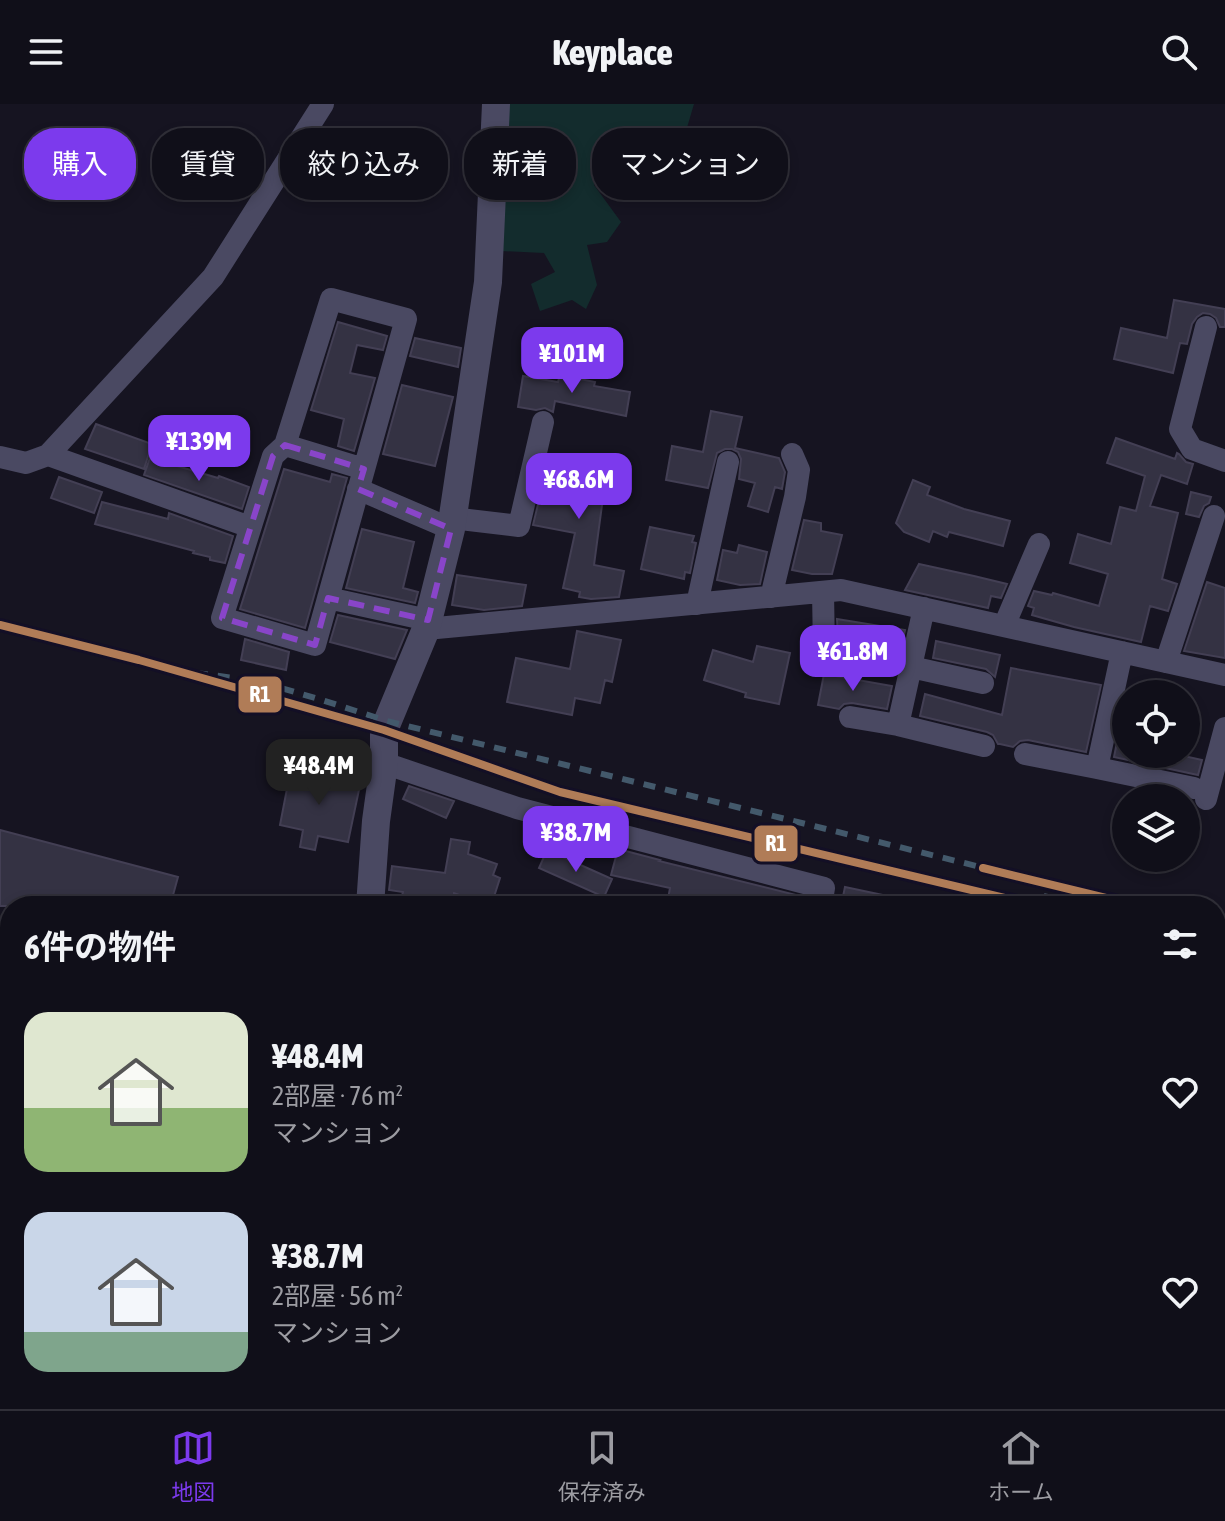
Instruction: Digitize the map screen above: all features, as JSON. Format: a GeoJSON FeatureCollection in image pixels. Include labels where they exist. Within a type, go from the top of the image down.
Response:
{"type":"FeatureCollection","features":[{"type":"Feature","properties":{"kind":"street"},"geometry":{"type":"LineString","coordinates":[[0,457],[26,463],[48,455],[213,277],[323,104]]}},
{"type":"Feature","properties":{"kind":"street"},"geometry":{"type":"LineString","coordinates":[[371,896],[384,763],[384,730],[427,624],[451,523],[488,282],[496,104]]}},
{"type":"Feature","properties":{"kind":"street"},"geometry":{"type":"LineString","coordinates":[[331,299],[406,319],[361,479],[315,645],[222,618],[273,456],[285,445],[331,299]]}},
{"type":"Feature","properties":{"kind":"street"},"geometry":{"type":"LineString","coordinates":[[1206,327],[1180,429],[1192,449],[1225,461]]}},
{"type":"Feature","properties":{"kind":"street"},"geometry":{"type":"LineString","coordinates":[[285,445],[451,523],[519,526],[543,422]]}},
{"type":"Feature","properties":{"kind":"street"},"geometry":{"type":"LineString","coordinates":[[771,597],[799,470],[792,454]]}},
{"type":"Feature","properties":{"kind":"street"},"geometry":{"type":"LineString","coordinates":[[48,455],[250,527]]}},
{"type":"Feature","properties":{"kind":"street"},"geometry":{"type":"LineString","coordinates":[[697,604],[728,462]]}},
{"type":"Feature","properties":{"kind":"street"},"geometry":{"type":"LineString","coordinates":[[1166,662],[1214,516]]}},
{"type":"Feature","properties":{"kind":"street"},"geometry":{"type":"LineString","coordinates":[[1004,626],[1039,544]]}},
{"type":"Feature","properties":{"kind":"street"},"geometry":{"type":"LineString","coordinates":[[328,598],[427,624],[841,590],[1225,675]]}},
{"type":"Feature","properties":{"kind":"street"},"geometry":{"type":"LineString","coordinates":[[823,592],[824,650],[866,656]]}},
{"type":"Feature","properties":{"kind":"street"},"geometry":{"type":"LineString","coordinates":[[898,725],[924,608]]}},
{"type":"Feature","properties":{"kind":"street"},"geometry":{"type":"LineString","coordinates":[[1097,768],[1122,652]]}},
{"type":"Feature","properties":{"kind":"street"},"geometry":{"type":"LineString","coordinates":[[911,667],[983,683]]}},
{"type":"Feature","properties":{"kind":"street"},"geometry":{"type":"LineString","coordinates":[[850,717],[984,746]]}},
{"type":"Feature","properties":{"kind":"street"},"geometry":{"type":"LineString","coordinates":[[1025,754],[1200,793],[1225,728]]}},
{"type":"Feature","properties":{"kind":"street"},"geometry":{"type":"LineString","coordinates":[[384,763],[517,808],[824,888],[823,896]]}},
{"type":"Feature","properties":{"kind":"path"},"geometry":{"type":"LineString","coordinates":[[1044,895],[1049,896]]}},
{"type":"Feature","properties":{"kind":"highlighted area"},"geometry":{"type":"Polygon","coordinates":[[[285,445],[364,469],[358,489],[451,529],[428,620],[328,598],[315,645],[222,618],[273,456],[285,445]]]}},
{"type":"Feature","properties":{"kind":"green space"},"geometry":{"type":"Polygon","coordinates":[[[510,104],[694,104],[687,128],[592,128],[592,200],[605,200],[621,222],[607,242],[587,245],[597,285],[586,309],[572,300],[540,311],[531,284],[555,272],[544,253],[501,251],[502,200],[576,200],[576,128],[504,128],[510,104]]]}},
{"type":"Feature","properties":{"kind":"building"},"geometry":{"type":"Polygon","coordinates":[[[1174,300],[1225,309],[1225,327],[1220,327],[1210,314],[1203,313],[1197,317],[1187,344],[1180,343],[1173,373],[1114,359],[1121,328],[1167,338],[1174,300]]]}},
{"type":"Feature","properties":{"kind":"building"},"geometry":{"type":"Polygon","coordinates":[[[338,322],[387,336],[383,350],[357,345],[350,373],[375,378],[354,451],[338,446],[344,419],[311,410],[338,322]]]}},
{"type":"Feature","properties":{"kind":"building"},"geometry":{"type":"Polygon","coordinates":[[[415,338],[461,348],[458,367],[410,356],[415,338]]]}},
{"type":"Feature","properties":{"kind":"building"},"geometry":{"type":"Polygon","coordinates":[[[560,375],[595,382],[594,386],[630,392],[626,416],[555,401],[553,412],[545,408],[518,407],[523,376],[558,382],[560,375]]]}},
{"type":"Feature","properties":{"kind":"building"},"geometry":{"type":"Polygon","coordinates":[[[402,385],[453,397],[435,466],[383,454],[402,385]]]}},
{"type":"Feature","properties":{"kind":"building"},"geometry":{"type":"Polygon","coordinates":[[[711,411],[742,417],[735,448],[779,458],[785,472],[782,489],[775,487],[768,512],[748,506],[755,483],[739,479],[741,459],[738,452],[732,449],[717,453],[708,488],[666,480],[672,446],[703,452],[711,411]]]}},
{"type":"Feature","properties":{"kind":"building"},"geometry":{"type":"Polygon","coordinates":[[[96,424],[152,444],[144,469],[85,449],[96,424]]]}},
{"type":"Feature","properties":{"kind":"building"},"geometry":{"type":"Polygon","coordinates":[[[1116,438],[1175,459],[1177,453],[1193,464],[1187,484],[1161,475],[1150,506],[1178,513],[1162,579],[1177,584],[1168,611],[1150,606],[1141,642],[1032,615],[1034,608],[1028,606],[1034,591],[1099,606],[1108,574],[1070,563],[1078,534],[1111,544],[1120,507],[1136,511],[1145,476],[1107,463],[1116,438]]]}},
{"type":"Feature","properties":{"kind":"building"},"geometry":{"type":"Polygon","coordinates":[[[550,455],[616,464],[611,491],[604,490],[594,565],[624,571],[619,597],[591,599],[579,597],[580,592],[563,588],[575,533],[533,525],[550,455]]]}},
{"type":"Feature","properties":{"kind":"building"},"geometry":{"type":"Polygon","coordinates":[[[150,458],[249,487],[242,509],[144,475],[150,458]]]}},
{"type":"Feature","properties":{"kind":"building"},"geometry":{"type":"Polygon","coordinates":[[[284,469],[330,482],[332,474],[347,478],[305,628],[240,609],[284,469]]]}},
{"type":"Feature","properties":{"kind":"building"},"geometry":{"type":"Polygon","coordinates":[[[59,477],[102,492],[94,513],[51,498],[59,477]]]}},
{"type":"Feature","properties":{"kind":"building"},"geometry":{"type":"Polygon","coordinates":[[[913,480],[930,487],[927,495],[1010,521],[1003,546],[949,532],[947,537],[933,531],[929,542],[904,532],[896,523],[913,480]]]}},
{"type":"Feature","properties":{"kind":"building"},"geometry":{"type":"Polygon","coordinates":[[[1191,492],[1211,497],[1199,517],[1186,514],[1191,492]]]}},
{"type":"Feature","properties":{"kind":"building"},"geometry":{"type":"Polygon","coordinates":[[[102,502],[168,519],[169,513],[233,536],[225,563],[210,560],[210,557],[194,551],[95,524],[102,502]]]}},
{"type":"Feature","properties":{"kind":"building"},"geometry":{"type":"Polygon","coordinates":[[[804,520],[821,523],[821,531],[842,535],[832,574],[792,570],[804,520]]]}},
{"type":"Feature","properties":{"kind":"building"},"geometry":{"type":"Polygon","coordinates":[[[650,527],[694,536],[692,542],[696,543],[690,573],[685,572],[684,579],[641,569],[650,527]]]}},
{"type":"Feature","properties":{"kind":"building"},"geometry":{"type":"Polygon","coordinates":[[[362,529],[414,542],[403,588],[418,592],[415,603],[346,588],[362,529]]]}},
{"type":"Feature","properties":{"kind":"building"},"geometry":{"type":"Polygon","coordinates":[[[739,545],[767,552],[760,584],[740,585],[717,580],[723,550],[737,553],[739,545]]]}},
{"type":"Feature","properties":{"kind":"building"},"geometry":{"type":"Polygon","coordinates":[[[919,564],[1007,584],[1001,598],[991,596],[988,608],[905,590],[919,564]]]}},
{"type":"Feature","properties":{"kind":"building"},"geometry":{"type":"Polygon","coordinates":[[[457,575],[526,585],[522,606],[484,610],[452,605],[457,575]]]}},
{"type":"Feature","properties":{"kind":"building"},"geometry":{"type":"Polygon","coordinates":[[[1207,582],[1225,588],[1225,658],[1184,651],[1207,582]]]}},
{"type":"Feature","properties":{"kind":"building"},"geometry":{"type":"Polygon","coordinates":[[[338,615],[407,630],[395,659],[330,642],[338,615]]]}},
{"type":"Feature","properties":{"kind":"building"},"geometry":{"type":"Polygon","coordinates":[[[837,619],[905,630],[899,657],[879,653],[869,642],[838,638],[837,619]]]}},
{"type":"Feature","properties":{"kind":"building"},"geometry":{"type":"Polygon","coordinates":[[[577,631],[621,640],[612,682],[605,680],[600,703],[575,698],[572,715],[507,702],[516,658],[570,669],[577,631]]]}},
{"type":"Feature","properties":{"kind":"building"},"geometry":{"type":"Polygon","coordinates":[[[245,639],[289,652],[286,670],[241,660],[245,639]]]}},
{"type":"Feature","properties":{"kind":"building"},"geometry":{"type":"Polygon","coordinates":[[[936,641],[1000,655],[995,677],[986,669],[933,658],[936,641]]]}},
{"type":"Feature","properties":{"kind":"building"},"geometry":{"type":"Polygon","coordinates":[[[757,646],[790,653],[779,704],[745,697],[746,693],[704,680],[713,650],[753,662],[757,646]]]}},
{"type":"Feature","properties":{"kind":"building"},"geometry":{"type":"Polygon","coordinates":[[[1011,668],[1101,685],[1086,752],[1028,740],[1020,741],[1013,747],[998,744],[987,732],[920,716],[925,694],[1002,715],[1011,668]]]}},
{"type":"Feature","properties":{"kind":"building"},"geometry":{"type":"Polygon","coordinates":[[[824,674],[892,686],[887,709],[852,703],[844,704],[839,709],[818,705],[824,674]]]}},
{"type":"Feature","properties":{"kind":"building"},"geometry":{"type":"Polygon","coordinates":[[[291,768],[313,773],[327,769],[335,780],[360,785],[348,842],[318,836],[315,850],[300,847],[303,830],[280,825],[291,768]]]}},
{"type":"Feature","properties":{"kind":"building"},"geometry":{"type":"Polygon","coordinates":[[[1165,768],[1200,768],[1198,775],[1165,768]]]}},
{"type":"Feature","properties":{"kind":"building"},"geometry":{"type":"Polygon","coordinates":[[[409,786],[454,801],[446,818],[403,799],[409,786]]]}},
{"type":"Feature","properties":{"kind":"building"},"geometry":{"type":"Polygon","coordinates":[[[0,830],[178,877],[173,896],[0,896],[0,830]]]}},
{"type":"Feature","properties":{"kind":"building"},"geometry":{"type":"Polygon","coordinates":[[[451,839],[470,842],[468,854],[497,864],[493,875],[500,878],[494,896],[454,893],[454,896],[402,896],[403,892],[389,890],[392,866],[445,873],[451,839]]]}},
{"type":"Feature","properties":{"kind":"building"},"geometry":{"type":"Polygon","coordinates":[[[618,849],[800,896],[669,896],[670,888],[611,875],[618,849]]]}},
{"type":"Feature","properties":{"kind":"building"},"geometry":{"type":"Polygon","coordinates":[[[547,850],[612,879],[602,896],[539,868],[547,850]]]}},
{"type":"Feature","properties":{"kind":"building"},"geometry":{"type":"Polygon","coordinates":[[[845,887],[888,896],[843,896],[845,887]]]}},
{"type":"Feature","properties":{"kind":"railway"},"geometry":{"type":"LineString","coordinates":[[174,670],[257,681],[387,721],[1098,896]]}},
{"type":"Feature","properties":{"kind":"transit line","name":"R1"},"geometry":{"type":"LineString","coordinates":[[0,625],[139,660],[384,730],[560,792],[996,896]]}},
{"type":"Feature","properties":{"kind":"transit line","name":"R1"},"geometry":{"type":"LineString","coordinates":[[983,868],[1098,896]]}}]}
